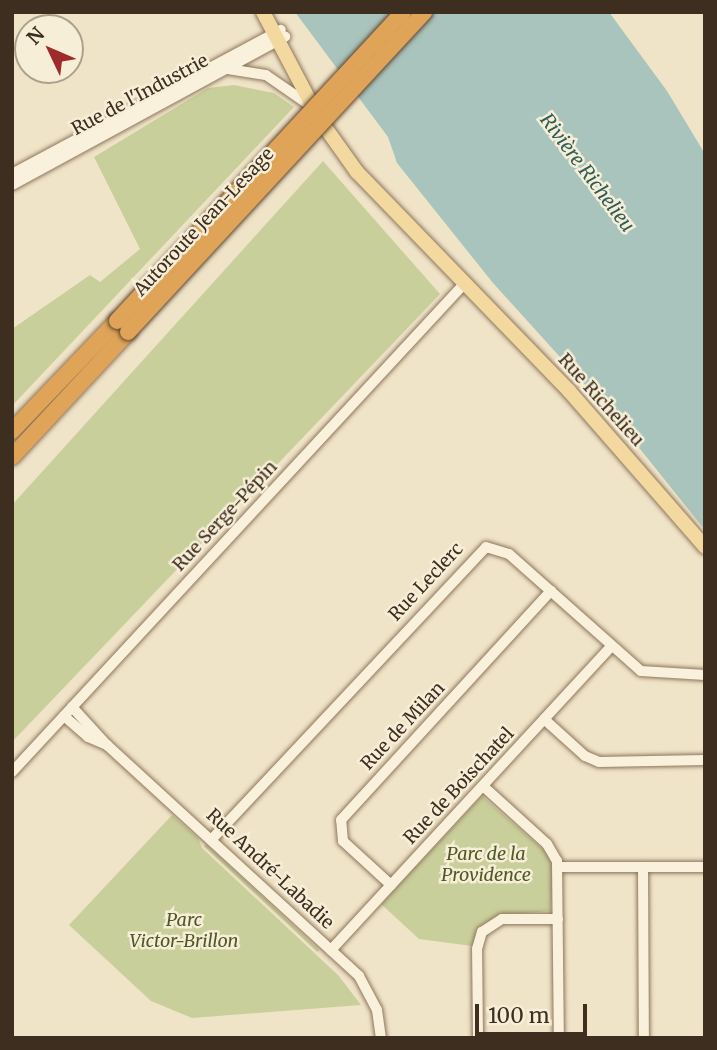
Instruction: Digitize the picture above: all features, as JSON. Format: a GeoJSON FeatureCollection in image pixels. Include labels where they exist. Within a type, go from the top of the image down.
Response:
{"type":"FeatureCollection","features":[{"type":"Feature","properties":{"kind":"highway","name":"Autoroute Jean-Lesage"},"geometry":{"type":"LineString","coordinates":[[12,457],[122,327],[403,12]]}},
{"type":"Feature","properties":{"kind":"highway","name":"Autoroute Jean-Lesage"},"geometry":{"type":"LineString","coordinates":[[12,432],[122,327],[424,12]]}},
{"type":"Feature","properties":{"kind":"main road","name":"Rue Richelieu"},"geometry":{"type":"LineString","coordinates":[[262,12],[348,146],[453,262],[465,284]]}},
{"type":"Feature","properties":{"kind":"main road","name":"Rue Richelieu"},"geometry":{"type":"LineString","coordinates":[[272,12],[279,35],[313,108],[367,183],[580,404],[705,547]]}},
{"type":"Feature","properties":{"kind":"street","name":"Rue de l'Industrie"},"geometry":{"type":"LineString","coordinates":[[12,185],[228,69],[279,35]]}},
{"type":"Feature","properties":{"kind":"street","name":"Rue de l'Industrie"},"geometry":{"type":"LineString","coordinates":[[12,174],[279,35]]}},
{"type":"Feature","properties":{"kind":"street"},"geometry":{"type":"LineString","coordinates":[[228,69],[266,75],[313,108]]}},
{"type":"Feature","properties":{"kind":"street","name":"Rue Serge-Pépin"},"geometry":{"type":"LineString","coordinates":[[12,772],[465,284]]}},
{"type":"Feature","properties":{"kind":"street","name":"Rue Leclerc"},"geometry":{"type":"LineString","coordinates":[[212,839],[481,549],[504,550],[647,674],[705,675]]}},
{"type":"Feature","properties":{"kind":"street","name":"Rue de Milan"},"geometry":{"type":"LineString","coordinates":[[391,885],[343,841],[341,820],[551,591]]}},
{"type":"Feature","properties":{"kind":"street","name":"Rue de Boischatel"},"geometry":{"type":"LineString","coordinates":[[331,950],[612,646]]}},
{"type":"Feature","properties":{"kind":"street","name":"Rue André-Labadie"},"geometry":{"type":"LineString","coordinates":[[68,711],[212,839],[331,950],[368,989],[381,1038]]}},
{"type":"Feature","properties":{"kind":"street"},"geometry":{"type":"LineString","coordinates":[[544,719],[585,756],[599,762],[705,760]]}},
{"type":"Feature","properties":{"kind":"street"},"geometry":{"type":"LineString","coordinates":[[483,786],[547,844],[559,867],[559,1038]]}},
{"type":"Feature","properties":{"kind":"street"},"geometry":{"type":"LineString","coordinates":[[559,867],[705,867]]}},
{"type":"Feature","properties":{"kind":"street"},"geometry":{"type":"LineString","coordinates":[[643,867],[644,1038]]}},
{"type":"Feature","properties":{"kind":"street"},"geometry":{"type":"LineString","coordinates":[[478,1038],[477,949],[482,932],[502,919],[558,919]]}},
{"type":"Feature","properties":{"kind":"green space"},"geometry":{"type":"Polygon","coordinates":[[[234,85],[274,93],[294,107],[12,406],[12,329],[90,275],[100,282],[140,249],[94,157],[208,88],[234,85]]]}},
{"type":"Feature","properties":{"kind":"green space"},"geometry":{"type":"Polygon","coordinates":[[[323,161],[440,294],[12,742],[12,505],[323,161]]]}},
{"type":"Feature","properties":{"kind":"green space","name":"Parc de la Providence"},"geometry":{"type":"Polygon","coordinates":[[[482,796],[547,853],[553,870],[551,911],[498,915],[481,926],[472,946],[419,939],[381,904],[482,796]]]}},
{"type":"Feature","properties":{"kind":"green space","name":"Parc Victor-Brillon"},"geometry":{"type":"Polygon","coordinates":[[[172,815],[198,838],[202,848],[339,976],[361,1005],[192,1018],[151,1001],[69,925],[172,815]]]}},
{"type":"Feature","properties":{"kind":"green space"},"geometry":{"type":"Polygon","coordinates":[[[206,844],[319,950],[317,952],[204,846],[206,844]]]}},
{"type":"Feature","properties":{"kind":"water","name":"Rivière Richelieu"},"geometry":{"type":"Polygon","coordinates":[[[295,12],[609,12],[667,91],[705,154],[705,530],[616,419],[493,283],[397,163],[388,137],[295,12]]]}}]}
